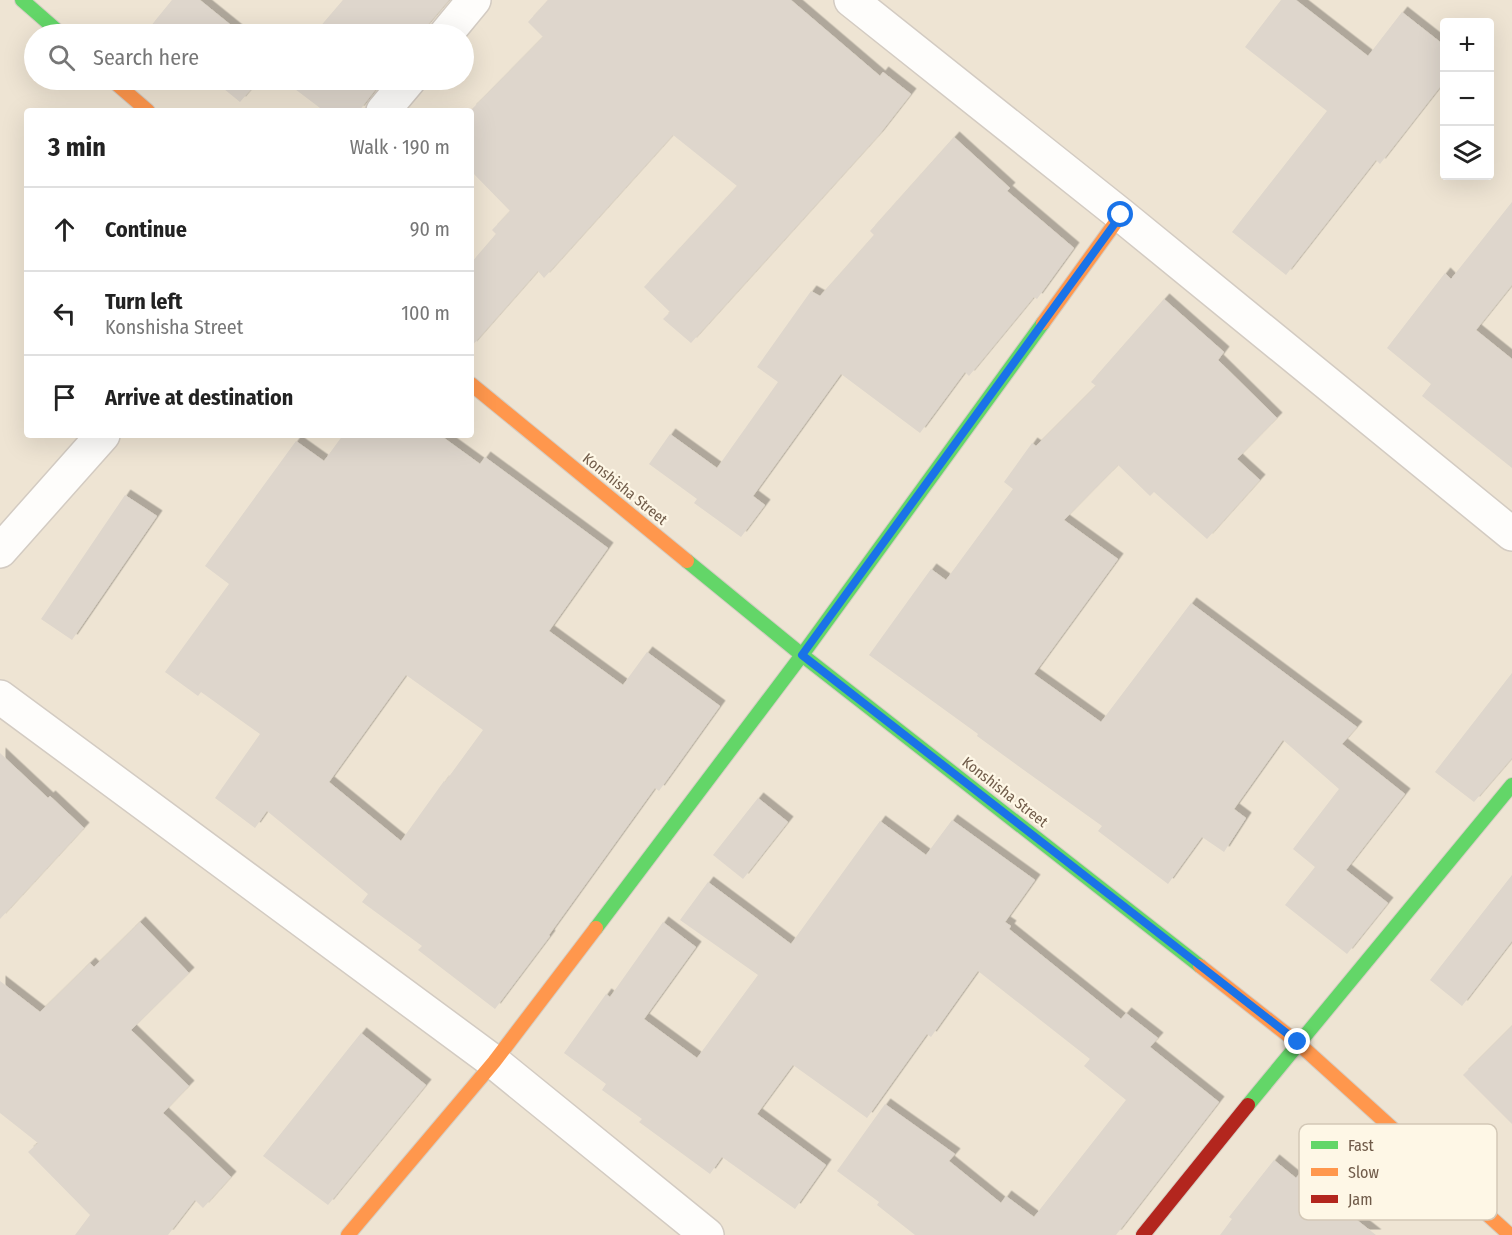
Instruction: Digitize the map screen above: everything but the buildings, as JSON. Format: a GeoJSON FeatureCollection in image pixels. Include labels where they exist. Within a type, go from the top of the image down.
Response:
{"type":"FeatureCollection","features":[{"type":"Feature","properties":{"kind":"street"},"geometry":{"type":"LineString","coordinates":[[22,0],[50,24]]}},
{"type":"Feature","properties":{"kind":"street"},"geometry":{"type":"LineString","coordinates":[[454,24],[474,0]]}},
{"type":"Feature","properties":{"kind":"street"},"geometry":{"type":"LineString","coordinates":[[851,0],[1121,215],[1512,534]]}},
{"type":"Feature","properties":{"kind":"street"},"geometry":{"type":"LineString","coordinates":[[124,90],[145,108]]}},
{"type":"Feature","properties":{"kind":"street"},"geometry":{"type":"LineString","coordinates":[[386,108],[401,90]]}},
{"type":"Feature","properties":{"kind":"street"},"geometry":{"type":"LineString","coordinates":[[348,1235],[495,1062],[802,655],[1121,215]]}},
{"type":"Feature","properties":{"kind":"street","name":"Konshisha Street"},"geometry":{"type":"LineString","coordinates":[[474,386],[802,655],[1298,1042],[1388,1124]]}},
{"type":"Feature","properties":{"kind":"street"},"geometry":{"type":"LineString","coordinates":[[0,552],[101,438]]}},
{"type":"Feature","properties":{"kind":"street"},"geometry":{"type":"LineString","coordinates":[[0,697],[495,1062],[707,1235]]}},
{"type":"Feature","properties":{"kind":"street"},"geometry":{"type":"LineString","coordinates":[[1143,1235],[1298,1042],[1512,785]]}},
{"type":"Feature","properties":{"kind":"street","name":"Konshisha Street"},"geometry":{"type":"LineString","coordinates":[[1494,1220],[1510,1235]]}},
{"type":"Feature","properties":{"kind":"shaded area"},"geometry":{"type":"Polygon","coordinates":[[[0,0],[1512,0],[1512,1235],[0,1235],[0,0]]]}},
{"type":"Feature","properties":{"kind":"traffic: fast"},"geometry":{"type":"LineString","coordinates":[[22,0],[50,24]]}},
{"type":"Feature","properties":{"kind":"traffic: fast"},"geometry":{"type":"LineString","coordinates":[[596,928],[802,655],[1043,323]]}},
{"type":"Feature","properties":{"kind":"traffic: fast"},"geometry":{"type":"LineString","coordinates":[[687,561],[802,655],[1200,966]]}},
{"type":"Feature","properties":{"kind":"traffic: fast"},"geometry":{"type":"LineString","coordinates":[[1248,1105],[1512,785]]}},
{"type":"Feature","properties":{"kind":"traffic: slow"},"geometry":{"type":"LineString","coordinates":[[124,90],[145,108]]}},
{"type":"Feature","properties":{"kind":"traffic: slow"},"geometry":{"type":"LineString","coordinates":[[1043,323],[1121,215]]}},
{"type":"Feature","properties":{"kind":"traffic: slow"},"geometry":{"type":"LineString","coordinates":[[474,386],[687,561]]}},
{"type":"Feature","properties":{"kind":"traffic: slow"},"geometry":{"type":"LineString","coordinates":[[348,1235],[494,1062],[596,928]]}},
{"type":"Feature","properties":{"kind":"traffic: slow"},"geometry":{"type":"LineString","coordinates":[[1200,966],[1298,1043],[1387,1124]]}},
{"type":"Feature","properties":{"kind":"traffic: slow"},"geometry":{"type":"LineString","coordinates":[[1493,1220],[1510,1235]]}},
{"type":"Feature","properties":{"kind":"traffic: jam"},"geometry":{"type":"LineString","coordinates":[[1143,1235],[1248,1105]]}},
{"type":"Feature","properties":{"kind":"route"},"geometry":{"type":"LineString","coordinates":[[1121,215],[802,655],[1298,1042]]}}]}
